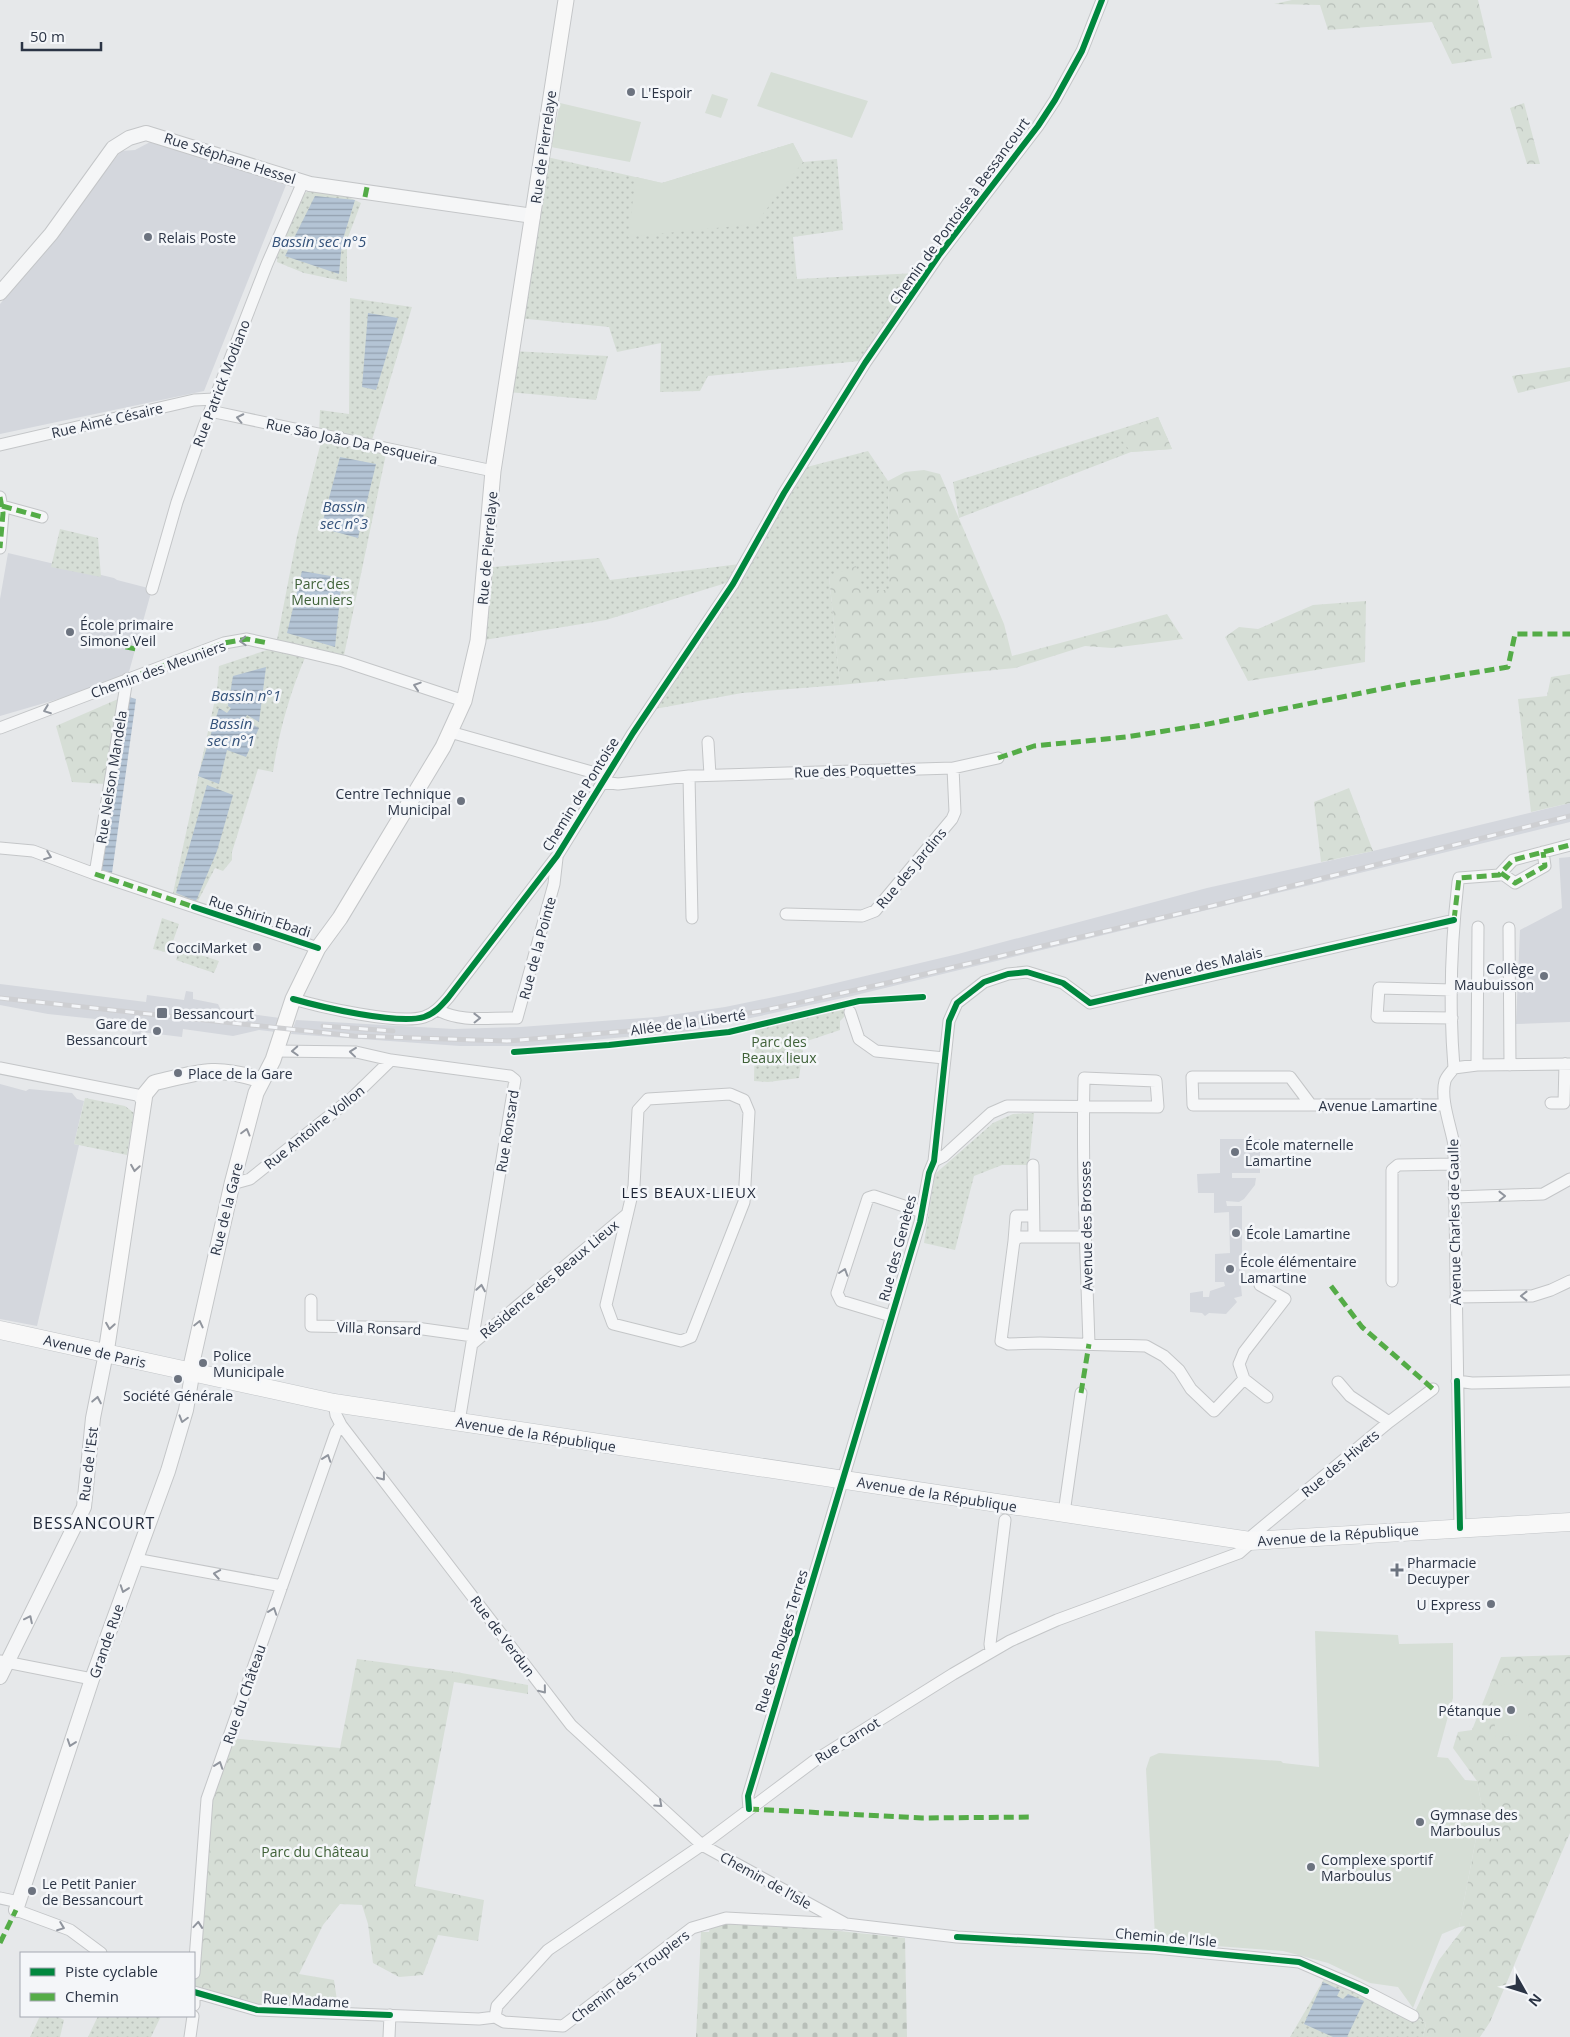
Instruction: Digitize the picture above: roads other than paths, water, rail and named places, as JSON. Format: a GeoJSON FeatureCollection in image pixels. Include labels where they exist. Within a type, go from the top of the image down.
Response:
{"type":"FeatureCollection","features":[{"type":"Feature","properties":{"kind":"main road","name":"Rue de Pierrelaye"},"geometry":{"type":"LineString","coordinates":[[275,1051],[294,999],[318,948],[340,918],[450,732],[464,701],[478,641],[493,471],[566,0]]}},
{"type":"Feature","properties":{"kind":"main road","name":"Rue de la Gare"},"geometry":{"type":"LineString","coordinates":[[190,1371],[232,1184],[261,1080],[275,1051]]}},
{"type":"Feature","properties":{"kind":"main road"},"geometry":{"type":"LineString","coordinates":[[106,1353],[144,1102],[149,1087],[154,1083],[210,1070],[233,1071],[261,1080]]}},
{"type":"Feature","properties":{"kind":"main road","name":"Avenue de Paris"},"geometry":{"type":"LineString","coordinates":[[0,1330],[190,1371]]}},
{"type":"Feature","properties":{"kind":"main road","name":"Avenue de la République"},"geometry":{"type":"LineString","coordinates":[[190,1371],[334,1403],[1250,1541],[1570,1522]]}},
{"type":"Feature","properties":{"kind":"street","name":"Chemin de Pontoise à Bessancourt"},"geometry":{"type":"LineString","coordinates":[[733,584],[784,493],[865,363],[926,273],[1038,126],[1055,100],[1082,51],[1102,0]]}},
{"type":"Feature","properties":{"kind":"street","name":"Rue Stéphane Hessel"},"geometry":{"type":"LineString","coordinates":[[0,293],[52,234],[109,153],[121,142],[136,134],[158,135],[304,182],[533,216]]}},
{"type":"Feature","properties":{"kind":"street","name":"Rue Patrick Modiano"},"geometry":{"type":"LineString","coordinates":[[152,589],[177,502],[210,411],[267,264],[304,182]]}},
{"type":"Feature","properties":{"kind":"street","name":"Rue Aimé Césaire"},"geometry":{"type":"LineString","coordinates":[[0,445],[194,400],[215,399]]}},
{"type":"Feature","properties":{"kind":"street","name":"Rue São João Da Pesqueira"},"geometry":{"type":"LineString","coordinates":[[210,411],[493,471]]}},
{"type":"Feature","properties":{"kind":"street"},"geometry":{"type":"LineString","coordinates":[[0,548],[1,501],[42,517]]}},
{"type":"Feature","properties":{"kind":"street","name":"Chemin de Pontoise"},"geometry":{"type":"LineString","coordinates":[[438,1010],[557,856],[604,779],[733,584]]}},
{"type":"Feature","properties":{"kind":"street","name":"Chemin des Meuniers"},"geometry":{"type":"LineString","coordinates":[[0,728],[224,643],[247,639],[342,662],[464,701]]}},
{"type":"Feature","properties":{"kind":"street","name":"Rue Nelson Mandela"},"geometry":{"type":"LineString","coordinates":[[95,874],[127,679]]}},
{"type":"Feature","properties":{"kind":"street","name":"Rue des Poquettes"},"geometry":{"type":"LineString","coordinates":[[450,732],[618,784],[689,776],[953,768],[998,758]]}},
{"type":"Feature","properties":{"kind":"street"},"geometry":{"type":"LineString","coordinates":[[708,742],[710,775]]}},
{"type":"Feature","properties":{"kind":"street","name":"Rue des Jardins"},"geometry":{"type":"LineString","coordinates":[[786,914],[862,916],[875,911],[952,819],[955,812],[953,768]]}},
{"type":"Feature","properties":{"kind":"street"},"geometry":{"type":"LineString","coordinates":[[689,776],[692,918]]}},
{"type":"Feature","properties":{"kind":"street"},"geometry":{"type":"LineString","coordinates":[[1543,852],[1545,866],[1515,883],[1501,873],[1513,860],[1543,852],[1570,845]]}},
{"type":"Feature","properties":{"kind":"street","name":"Rue Shirin Ebadi"},"geometry":{"type":"LineString","coordinates":[[0,848],[33,851],[95,874],[318,948]]}},
{"type":"Feature","properties":{"kind":"street","name":"Rue de la Pointe"},"geometry":{"type":"LineString","coordinates":[[438,1010],[449,1016],[460,1018],[517,1018],[554,884],[557,856]]}},
{"type":"Feature","properties":{"kind":"street","name":"Avenue Charles de Gaulle"},"geometry":{"type":"LineString","coordinates":[[1460,1528],[1454,1145],[1450,1119],[1445,1105],[1445,1080],[1454,1068],[1452,990],[1454,920],[1459,878],[1499,876],[1501,873]]}},
{"type":"Feature","properties":{"kind":"street","name":"Avenue des Malais"},"geometry":{"type":"LineString","coordinates":[[968,993],[984,982],[1008,974],[1027,972],[1063,983],[1090,1004],[1454,920]]}},
{"type":"Feature","properties":{"kind":"street"},"geometry":{"type":"LineString","coordinates":[[1477,1065],[1478,927]]}},
{"type":"Feature","properties":{"kind":"street"},"geometry":{"type":"LineString","coordinates":[[1509,928],[1510,1064]]}},
{"type":"Feature","properties":{"kind":"street"},"geometry":{"type":"LineString","coordinates":[[1452,990],[1379,988],[1377,1017],[1452,1018]]}},
{"type":"Feature","properties":{"kind":"street","name":"Rue des Genètes"},"geometry":{"type":"LineString","coordinates":[[842,1480],[922,1212],[928,1173],[934,1161],[948,1021],[957,1003],[968,993]]}},
{"type":"Feature","properties":{"kind":"street"},"geometry":{"type":"LineString","coordinates":[[294,999],[325,1008],[403,1020],[424,1017],[438,1010]]}},
{"type":"Feature","properties":{"kind":"street"},"geometry":{"type":"LineString","coordinates":[[850,1012],[859,1039],[876,1051],[944,1058]]}},
{"type":"Feature","properties":{"kind":"street","name":"Rue Ronsard"},"geometry":{"type":"LineString","coordinates":[[275,1051],[356,1052],[391,1060],[510,1076],[515,1080],[459,1422]]}},
{"type":"Feature","properties":{"kind":"street","name":"Rue Antoine Vollon"},"geometry":{"type":"LineString","coordinates":[[232,1184],[250,1179],[352,1097],[391,1060]]}},
{"type":"Feature","properties":{"kind":"street"},"geometry":{"type":"LineString","coordinates":[[1454,1068],[1477,1065],[1567,1064],[1564,1103],[1551,1103]]}},
{"type":"Feature","properties":{"kind":"street"},"geometry":{"type":"LineString","coordinates":[[0,1068],[137,1095],[144,1102]]}},
{"type":"Feature","properties":{"kind":"street","name":"Avenue Lamartine"},"geometry":{"type":"LineString","coordinates":[[1311,1105],[1290,1077],[1192,1077],[1192,1105],[1311,1105],[1445,1105]]}},
{"type":"Feature","properties":{"kind":"street","name":"Avenue des Brosses"},"geometry":{"type":"LineString","coordinates":[[934,1161],[944,1156],[991,1112],[1007,1106],[1083,1108],[1158,1107],[1156,1081],[1084,1078],[1083,1108],[1085,1237],[1090,1344]]}},
{"type":"Feature","properties":{"kind":"street","name":"Résidence des Beaux Lieux"},"geometry":{"type":"LineString","coordinates":[[472,1340],[626,1215],[634,1186],[638,1110],[648,1099],[730,1094],[744,1100],[749,1112],[744,1202],[690,1337],[681,1341],[613,1324],[606,1305],[626,1215]]}},
{"type":"Feature","properties":{"kind":"street"},"geometry":{"type":"LineString","coordinates":[[1392,1281],[1392,1170],[1398,1165],[1454,1164]]}},
{"type":"Feature","properties":{"kind":"street"},"geometry":{"type":"LineString","coordinates":[[1033,1165],[1034,1236]]}},
{"type":"Feature","properties":{"kind":"street"},"geometry":{"type":"LineString","coordinates":[[1454,1197],[1543,1194],[1570,1179]]}},
{"type":"Feature","properties":{"kind":"street"},"geometry":{"type":"LineString","coordinates":[[891,1316],[841,1301],[837,1293],[868,1198],[874,1196],[922,1212]]}},
{"type":"Feature","properties":{"kind":"street"},"geometry":{"type":"LineString","coordinates":[[1034,1216],[1016,1216],[1001,1341],[1008,1344],[1146,1346],[1164,1356],[1179,1370],[1191,1389],[1214,1411],[1244,1379]]}},
{"type":"Feature","properties":{"kind":"street"},"geometry":{"type":"LineString","coordinates":[[1014,1241],[1019,1237],[1034,1236],[1085,1237]]}},
{"type":"Feature","properties":{"kind":"street"},"geometry":{"type":"LineString","coordinates":[[1456,1297],[1532,1296],[1551,1290],[1570,1280]]}},
{"type":"Feature","properties":{"kind":"street"},"geometry":{"type":"LineString","coordinates":[[1260,1285],[1285,1299],[1244,1352],[1239,1364],[1244,1379],[1267,1397]]}},
{"type":"Feature","properties":{"kind":"street","name":"Villa Ronsard"},"geometry":{"type":"LineString","coordinates":[[311,1300],[311,1326],[416,1328],[472,1340]]}},
{"type":"Feature","properties":{"kind":"street","name":"Rue de l'Est"},"geometry":{"type":"LineString","coordinates":[[0,1677],[2,1662],[84,1507],[93,1418],[106,1353]]}},
{"type":"Feature","properties":{"kind":"street","name":"Grande Rue"},"geometry":{"type":"LineString","coordinates":[[16,1904],[92,1679],[168,1471],[184,1419],[191,1381],[190,1371]]}},
{"type":"Feature","properties":{"kind":"street"},"geometry":{"type":"LineString","coordinates":[[1457,1381],[1472,1383],[1570,1381]]}},
{"type":"Feature","properties":{"kind":"street"},"geometry":{"type":"LineString","coordinates":[[1338,1382],[1350,1396],[1389,1422]]}},
{"type":"Feature","properties":{"kind":"street","name":"Rue des Hivets"},"geometry":{"type":"LineString","coordinates":[[1250,1541],[1253,1535],[1389,1422],[1433,1389]]}},
{"type":"Feature","properties":{"kind":"street"},"geometry":{"type":"LineString","coordinates":[[1064,1513],[1081,1393]]}},
{"type":"Feature","properties":{"kind":"street","name":"Rue de Verdun"},"geometry":{"type":"LineString","coordinates":[[334,1403],[336,1415],[341,1425],[571,1725],[702,1845]]}},
{"type":"Feature","properties":{"kind":"street","name":"Rue du Château"},"geometry":{"type":"LineString","coordinates":[[195,1960],[207,1799],[336,1432],[341,1425]]}},
{"type":"Feature","properties":{"kind":"street","name":"Rue des Rouges Terres"},"geometry":{"type":"LineString","coordinates":[[749,1809],[748,1796],[842,1480]]}},
{"type":"Feature","properties":{"kind":"street"},"geometry":{"type":"LineString","coordinates":[[992,1651],[990,1644],[1005,1520]]}},
{"type":"Feature","properties":{"kind":"street"},"geometry":{"type":"LineString","coordinates":[[1228,1557],[1232,1538]]}},
{"type":"Feature","properties":{"kind":"street","name":"Rue Carnot"},"geometry":{"type":"LineString","coordinates":[[495,2017],[497,2006],[548,1950],[702,1845],[814,1761],[1010,1640],[1058,1620],[1239,1553],[1250,1541]]}},
{"type":"Feature","properties":{"kind":"street"},"geometry":{"type":"LineString","coordinates":[[135,1559],[282,1586]]}},
{"type":"Feature","properties":{"kind":"street"},"geometry":{"type":"LineString","coordinates":[[2,1662],[92,1679]]}},
{"type":"Feature","properties":{"kind":"street","name":"Chemin de l’Isle"},"geometry":{"type":"LineString","coordinates":[[702,1845],[846,1924],[957,1937],[1155,1948],[1299,1962],[1357,1986],[1413,2016]]}},
{"type":"Feature","properties":{"kind":"street"},"geometry":{"type":"LineString","coordinates":[[0,1898],[70,1930],[101,1952]]}},
{"type":"Feature","properties":{"kind":"street","name":"Chemin des Troupiers"},"geometry":{"type":"LineString","coordinates":[[563,2031],[692,1928],[726,1918],[846,1924]]}},
{"type":"Feature","properties":{"kind":"street","name":"Rue Madame"},"geometry":{"type":"LineString","coordinates":[[195,1992],[258,2010],[479,2019],[495,2017],[504,2022],[563,2031]]}},
{"type":"Feature","properties":{"kind":"street"},"geometry":{"type":"LineString","coordinates":[[389,2037],[390,2015]]}},
{"type":"Feature","properties":{"kind":"street"},"geometry":{"type":"LineString","coordinates":[[190,2037],[193,2017]]}},
{"type":"Feature","properties":{"kind":"water","name":"Bassin sec n°5"},"geometry":{"type":"Polygon","coordinates":[[[315,196],[355,200],[342,242],[339,274],[285,256],[315,196]]]}},
{"type":"Feature","properties":{"kind":"water"},"geometry":{"type":"Polygon","coordinates":[[[368,313],[398,318],[376,390],[362,387],[368,313]]]}},
{"type":"Feature","properties":{"kind":"water","name":"Bassin sec n°3"},"geometry":{"type":"Polygon","coordinates":[[[340,457],[376,464],[358,538],[321,528],[340,457]]]}},
{"type":"Feature","properties":{"kind":"water"},"geometry":{"type":"Polygon","coordinates":[[[302,571],[342,578],[335,647],[287,633],[302,571]]]}},
{"type":"Feature","properties":{"kind":"water","name":"Bassin sec n°1"},"geometry":{"type":"Polygon","coordinates":[[[266,667],[259,722],[247,715],[244,720],[259,728],[246,757],[227,750],[219,784],[198,776],[219,708],[227,713],[231,708],[228,706],[233,676],[266,667]]]}},
{"type":"Feature","properties":{"kind":"water"},"geometry":{"type":"Polygon","coordinates":[[[129,697],[136,699],[112,873],[101,870],[129,697]]]}},
{"type":"Feature","properties":{"kind":"water","name":"Bassin sec n°1"},"geometry":{"type":"Polygon","coordinates":[[[207,785],[233,795],[217,851],[196,901],[176,893],[207,785]]]}},
{"type":"Feature","properties":{"kind":"water"},"geometry":{"type":"Polygon","coordinates":[[[1323,1982],[1340,1990],[1337,1996],[1343,1999],[1348,1994],[1364,2001],[1347,2037],[1333,2037],[1304,2024],[1323,1982]]]}},
{"type":"Feature","properties":{"kind":"railway"},"geometry":{"type":"LineString","coordinates":[[0,998],[354,1036],[507,1041],[641,1030],[761,1011],[887,983],[1220,904],[1570,816]]}},
{"type":"Feature","properties":{"kind":"railway"},"geometry":{"type":"LineString","coordinates":[[323,1026],[393,1031]]}},
{"type":"Feature","properties":{"kind":"place","name":"L'Espoir"},"geometry":{"type":"Point","coordinates":[631,92]}},
{"type":"Feature","properties":{"kind":"place","name":"Relais Poste"},"geometry":{"type":"Point","coordinates":[148,237]}},
{"type":"Feature","properties":{"kind":"place","name":"École primaire Simone Veil"},"geometry":{"type":"Point","coordinates":[70,632]}},
{"type":"Feature","properties":{"kind":"place","name":"Centre Technique Municipal"},"geometry":{"type":"Point","coordinates":[461,801]}},
{"type":"Feature","properties":{"kind":"place","name":"CocciMarket"},"geometry":{"type":"Point","coordinates":[257,947]}},
{"type":"Feature","properties":{"kind":"place","name":"Collège Maubuisson"},"geometry":{"type":"Point","coordinates":[1544,976]}},
{"type":"Feature","properties":{"kind":"place","name":"Bessancourt"},"geometry":{"type":"Point","coordinates":[162,1013]}},
{"type":"Feature","properties":{"kind":"place","name":"Gare de Bessancourt"},"geometry":{"type":"Point","coordinates":[157,1031]}},
{"type":"Feature","properties":{"kind":"place","name":"Place de la Gare"},"geometry":{"type":"Point","coordinates":[178,1073]}},
{"type":"Feature","properties":{"kind":"place","name":"École maternelle Lamartine"},"geometry":{"type":"Point","coordinates":[1235,1152]}},
{"type":"Feature","properties":{"kind":"place","name":"École Lamartine"},"geometry":{"type":"Point","coordinates":[1236,1233]}},
{"type":"Feature","properties":{"kind":"place","name":"École élémentaire Lamartine"},"geometry":{"type":"Point","coordinates":[1230,1269]}},
{"type":"Feature","properties":{"kind":"place","name":"Police Municipale"},"geometry":{"type":"Point","coordinates":[203,1363]}},
{"type":"Feature","properties":{"kind":"place","name":"Société Générale"},"geometry":{"type":"Point","coordinates":[178,1379]}},
{"type":"Feature","properties":{"kind":"place","name":"Pharmacie Decuyper"},"geometry":{"type":"Point","coordinates":[1397,1570]}},
{"type":"Feature","properties":{"kind":"place","name":"U Express"},"geometry":{"type":"Point","coordinates":[1491,1604]}},
{"type":"Feature","properties":{"kind":"place","name":"Pétanque"},"geometry":{"type":"Point","coordinates":[1511,1710]}},
{"type":"Feature","properties":{"kind":"place","name":"Gymnase des Marboulus"},"geometry":{"type":"Point","coordinates":[1420,1822]}},
{"type":"Feature","properties":{"kind":"place","name":"Complexe sportif Marboulus"},"geometry":{"type":"Point","coordinates":[1311,1867]}},
{"type":"Feature","properties":{"kind":"place","name":"Le Petit Panier de Bessancourt"},"geometry":{"type":"Point","coordinates":[32,1891]}},
{"type":"Feature","properties":{"kind":"district","name":"LES BEAUX-LIEUX"},"geometry":{"type":"Point","coordinates":[689,1192]}},
{"type":"Feature","properties":{"kind":"district","name":"BESSANCOURT"},"geometry":{"type":"Point","coordinates":[94,1523]}},
{"type":"Feature","properties":{"kind":"park label","name":"Parc des Meuniers"},"geometry":{"type":"Point","coordinates":[322,592]}},
{"type":"Feature","properties":{"kind":"park label","name":"Parc des Beaux lieux"},"geometry":{"type":"Point","coordinates":[779,1050]}},
{"type":"Feature","properties":{"kind":"park label","name":"Parc du Château"},"geometry":{"type":"Point","coordinates":[315,1851]}},
{"type":"Feature","properties":{"kind":"water label","name":"Bassin n°1"},"geometry":{"type":"Point","coordinates":[246,695]}}]}
